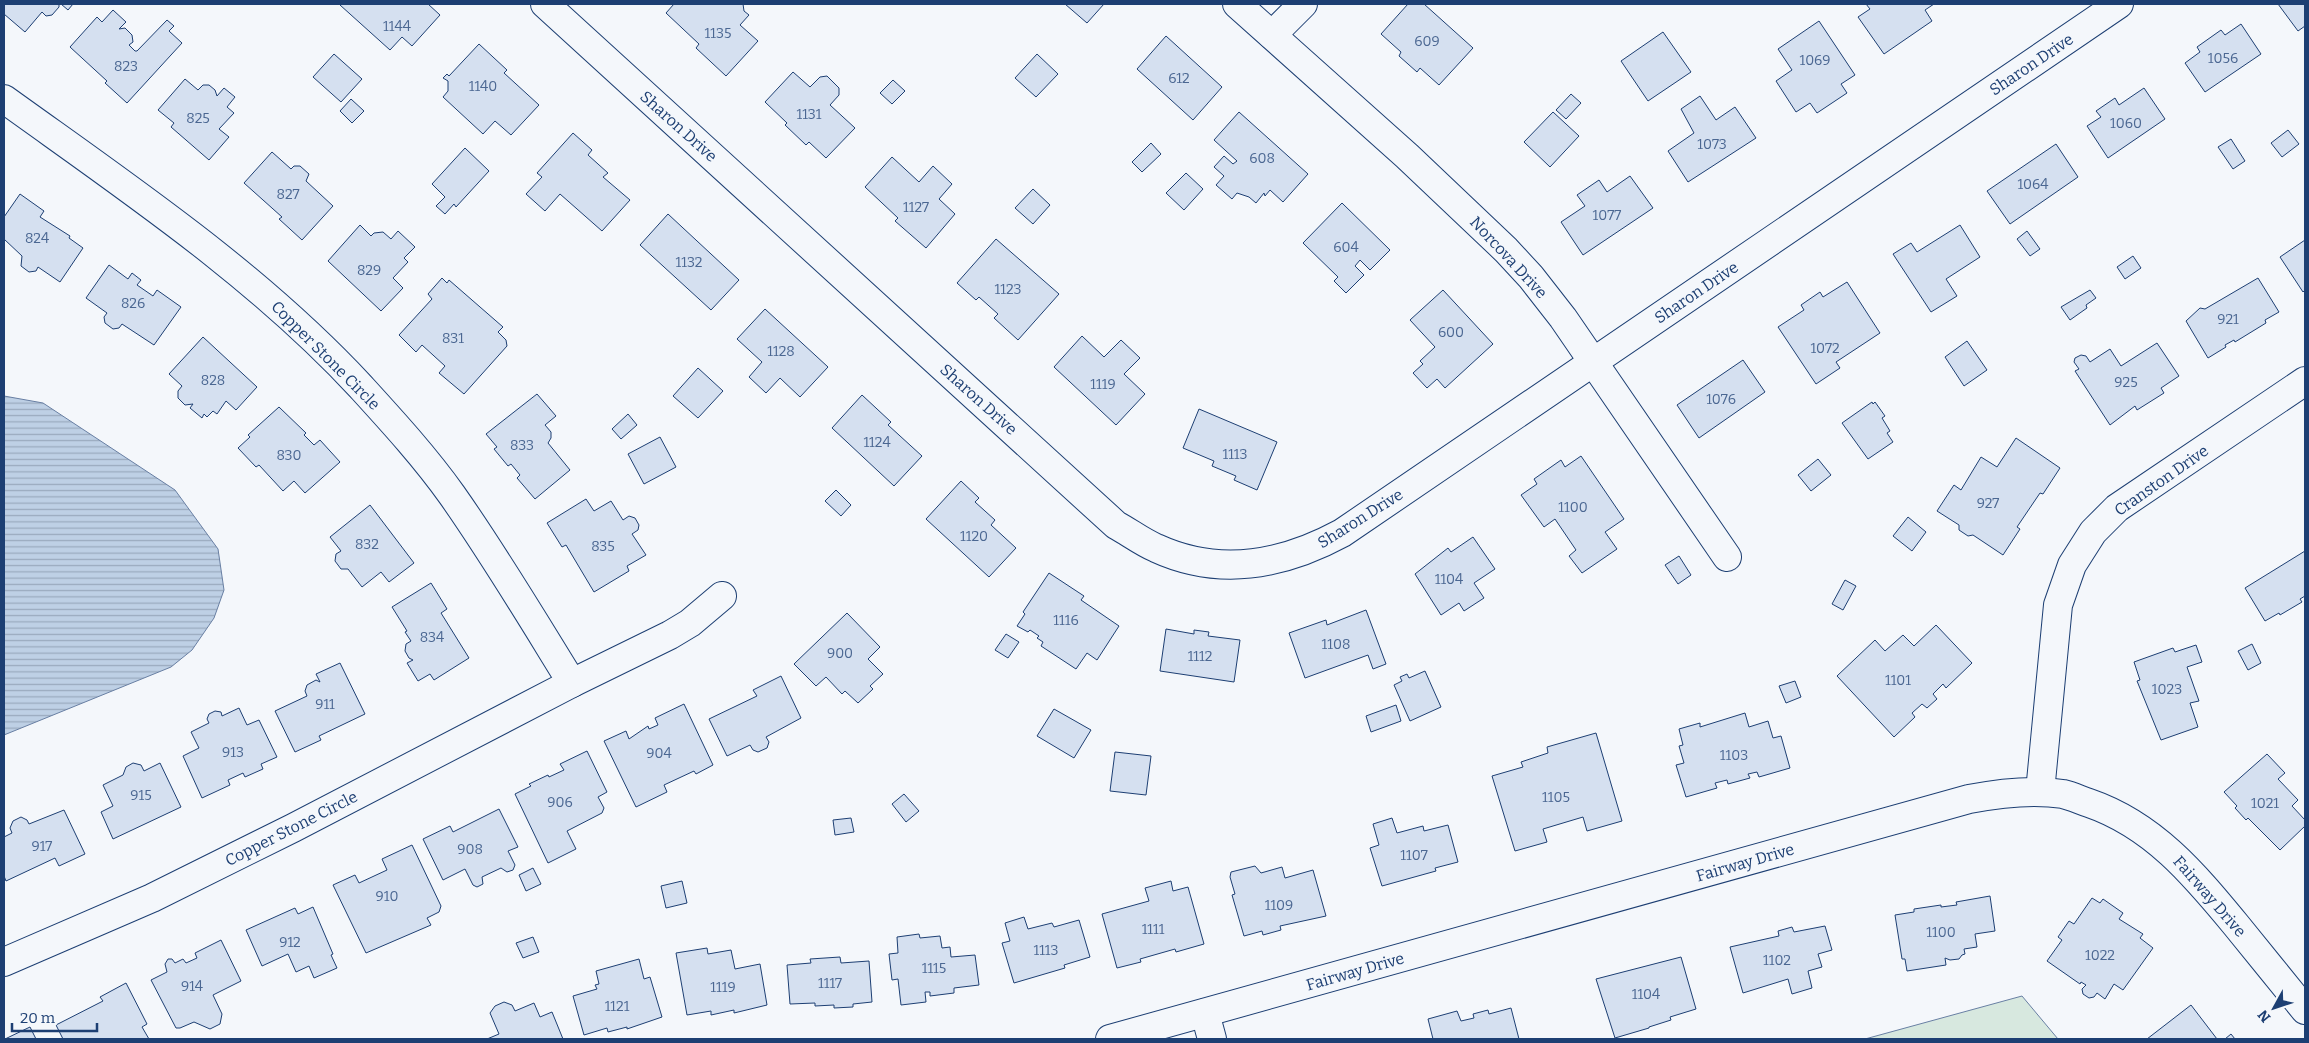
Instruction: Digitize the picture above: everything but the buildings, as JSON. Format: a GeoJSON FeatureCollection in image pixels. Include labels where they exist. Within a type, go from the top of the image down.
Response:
{"type":"FeatureCollection","features":[{"type":"Feature","properties":{"kind":"street","name":"Sharon Drive"},"geometry":{"type":"LineString","coordinates":[[545,4],[1116,525],[1156,548],[1210,563],[1251,564],[1289,557],[1315,547],[1342,533],[2119,4]]}},
{"type":"Feature","properties":{"kind":"street","name":"Norcova Drive"},"geometry":{"type":"LineString","coordinates":[[1237,4],[1407,156],[1506,250],[1531,277],[1564,318],[1727,557]]}},
{"type":"Feature","properties":{"kind":"street"},"geometry":{"type":"LineString","coordinates":[[1272,35],[1303,4]]}},
{"type":"Feature","properties":{"kind":"street","name":"Copper Stone Circle"},"geometry":{"type":"LineString","coordinates":[[4,99],[219,255],[306,332],[360,386],[451,494],[524,604],[572,684]]}},
{"type":"Feature","properties":{"kind":"street","name":"Cranston Drive"},"geometry":{"type":"LineString","coordinates":[[2040,792],[2058,605],[2072,565],[2093,532],[2117,508],[2305,381]]}},
{"type":"Feature","properties":{"kind":"street","name":"Copper Stone Circle"},"geometry":{"type":"LineString","coordinates":[[4,962],[160,894],[670,636],[690,623],[722,596]]}},
{"type":"Feature","properties":{"kind":"street","name":"Fairway Drive"},"geometry":{"type":"LineString","coordinates":[[1110,1039],[1969,799],[2002,793],[2040,792],[2066,795],[2106,809],[2144,830],[2163,845],[2196,877],[2305,1010]]}},
{"type":"Feature","properties":{"kind":"street"},"geometry":{"type":"LineString","coordinates":[[1205,1013],[1212,1039]]}},
{"type":"Feature","properties":{"kind":"shaded area"},"geometry":{"type":"Polygon","coordinates":[[[2022,996],[2058,1039],[1865,1039],[2022,996]]]}},
{"type":"Feature","properties":{"kind":"water"},"geometry":{"type":"Polygon","coordinates":[[[4,396],[43,403],[175,490],[218,549],[224,590],[214,618],[192,650],[171,667],[4,735],[4,396]]]}}]}
